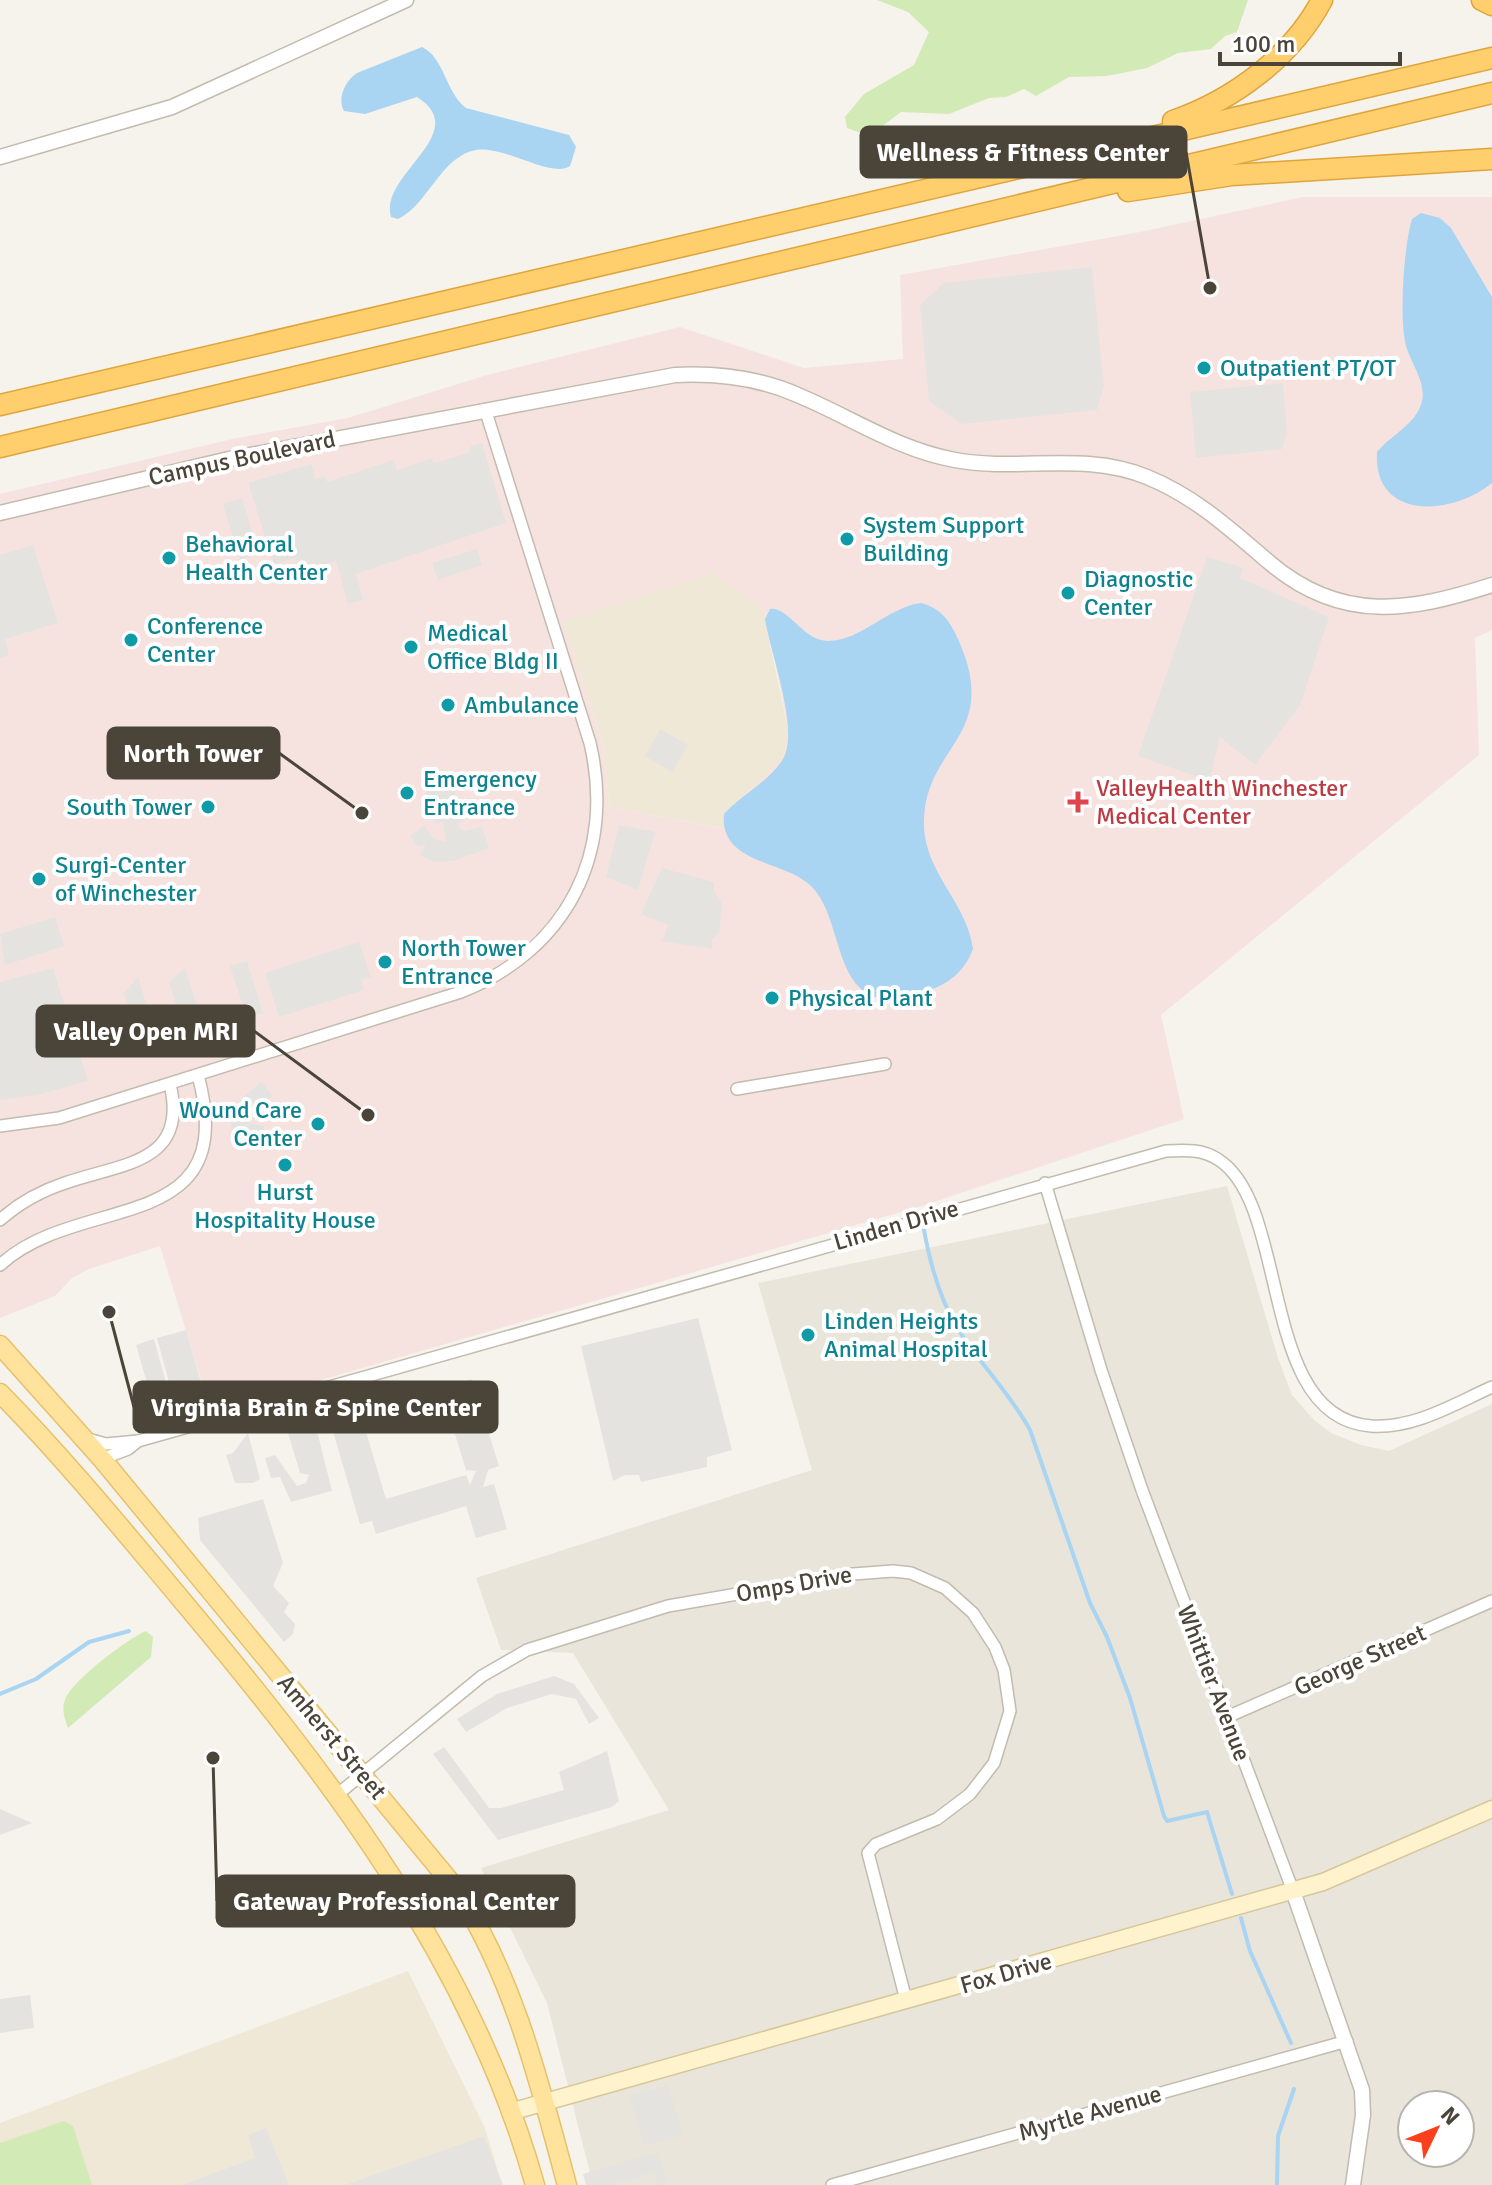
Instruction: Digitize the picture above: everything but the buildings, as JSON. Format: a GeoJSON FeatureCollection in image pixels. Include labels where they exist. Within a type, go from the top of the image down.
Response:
{"type":"FeatureCollection","features":[{"type":"Feature","properties":{"kind":"highway"},"geometry":{"type":"LineString","coordinates":[[1035,163],[1134,133],[1214,104],[1266,67],[1296,36],[1322,0]]}},
{"type":"Feature","properties":{"kind":"highway"},"geometry":{"type":"LineString","coordinates":[[1482,0],[1492,5]]}},
{"type":"Feature","properties":{"kind":"highway"},"geometry":{"type":"LineString","coordinates":[[0,405],[1492,58]]}},
{"type":"Feature","properties":{"kind":"highway"},"geometry":{"type":"LineString","coordinates":[[0,447],[1492,93]]}},
{"type":"Feature","properties":{"kind":"highway"},"geometry":{"type":"LineString","coordinates":[[967,219],[1232,175],[1391,164],[1492,161]]}},
{"type":"Feature","properties":{"kind":"main road","name":"Amherst Street"},"geometry":{"type":"LineString","coordinates":[[0,1345],[102,1459],[447,1876],[487,1942],[517,2010],[567,2185]]}},
{"type":"Feature","properties":{"kind":"main road","name":"Amherst Street"},"geometry":{"type":"LineString","coordinates":[[0,1393],[73,1473],[235,1664],[338,1794],[414,1911],[446,1969],[510,2112],[535,2185]]}},
{"type":"Feature","properties":{"kind":"main road"},"geometry":{"type":"LineString","coordinates":[[32,1427],[78,1460],[102,1459]]}},
{"type":"Feature","properties":{"kind":"main road"},"geometry":{"type":"LineString","coordinates":[[73,1473],[101,1473],[127,1489]]}},
{"type":"Feature","properties":{"kind":"main road","name":"Fox Drive"},"geometry":{"type":"LineString","coordinates":[[510,2112],[1293,1891],[1363,1868],[1492,1809]]}},
{"type":"Feature","properties":{"kind":"street"},"geometry":{"type":"LineString","coordinates":[[0,157],[172,107],[406,0]]}},
{"type":"Feature","properties":{"kind":"street","name":"Campus Boulevard"},"geometry":{"type":"LineString","coordinates":[[0,513],[229,459],[675,375],[738,378],[797,395],[881,437],[944,458],[1004,464],[1082,462],[1143,475],[1199,503],[1284,574],[1330,597],[1357,604],[1399,608],[1433,604],[1489,584]]}},
{"type":"Feature","properties":{"kind":"street"},"geometry":{"type":"LineString","coordinates":[[0,1126],[59,1118],[441,999],[488,980],[516,963],[547,935],[583,877],[598,813],[594,760],[486,412]]}},
{"type":"Feature","properties":{"kind":"street"},"geometry":{"type":"LineString","coordinates":[[737,1089],[885,1064]]}},
{"type":"Feature","properties":{"kind":"street"},"geometry":{"type":"LineString","coordinates":[[0,1265],[32,1242],[152,1202],[181,1184],[199,1159],[207,1133],[207,1112],[198,1075]]}},
{"type":"Feature","properties":{"kind":"street"},"geometry":{"type":"LineString","coordinates":[[0,1220],[34,1196],[154,1152],[174,1124],[175,1105],[170,1084]]}},
{"type":"Feature","properties":{"kind":"street","name":"Linden Drive"},"geometry":{"type":"LineString","coordinates":[[82,1437],[106,1444],[138,1441],[1045,1183],[1166,1151],[1189,1149],[1209,1154],[1231,1170],[1245,1193],[1298,1365],[1328,1410],[1358,1424],[1394,1425],[1422,1418],[1492,1387]]}},
{"type":"Feature","properties":{"kind":"street","name":"Whittier Avenue"},"geometry":{"type":"LineString","coordinates":[[1045,1183],[1131,1460],[1347,2041],[1364,2105],[1353,2185]]}},
{"type":"Feature","properties":{"kind":"street","name":"Linden Drive"},"geometry":{"type":"LineString","coordinates":[[102,1459],[128,1449],[138,1441]]}},
{"type":"Feature","properties":{"kind":"street","name":"Omps Drive"},"geometry":{"type":"LineString","coordinates":[[338,1794],[482,1676],[527,1650],[561,1637],[702,1598],[893,1571],[911,1573],[945,1588],[973,1613],[995,1647],[1004,1670],[1010,1711],[994,1763],[970,1794],[937,1819],[876,1844],[868,1853],[906,2000]]}},
{"type":"Feature","properties":{"kind":"street","name":"George Street"},"geometry":{"type":"LineString","coordinates":[[1227,1717],[1492,1601]]}},
{"type":"Feature","properties":{"kind":"street","name":"Myrtle Avenue"},"geometry":{"type":"LineString","coordinates":[[832,2185],[1347,2041]]}},
{"type":"Feature","properties":{"kind":"shaded area","name":"ValleyHealth Winchester Medical Center"},"geometry":{"type":"Polygon","coordinates":[[[1303,197],[1492,197],[1492,630],[1475,638],[1479,755],[1161,1015],[1184,1119],[922,1206],[211,1412],[160,1246],[89,1269],[72,1278],[55,1296],[0,1318],[0,494],[232,439],[348,418],[487,375],[680,327],[804,368],[903,359],[900,275],[1140,232],[1303,197]],[[713,573],[563,621],[603,745],[610,807],[725,829],[724,814],[783,759],[789,734],[766,613],[713,573]]]}},
{"type":"Feature","properties":{"kind":"shaded area"},"geometry":{"type":"Polygon","coordinates":[[[1092,267],[1104,386],[1097,410],[961,424],[929,401],[920,305],[944,283],[1092,267]]]}},
{"type":"Feature","properties":{"kind":"shaded area"},"geometry":{"type":"Polygon","coordinates":[[[1283,383],[1287,432],[1282,449],[1196,458],[1190,392],[1283,383]]]}},
{"type":"Feature","properties":{"kind":"shaded area"},"geometry":{"type":"Polygon","coordinates":[[[482,443],[506,523],[356,574],[363,600],[348,604],[336,561],[300,572],[295,558],[274,564],[248,483],[311,464],[316,479],[325,476],[327,482],[393,460],[397,470],[432,458],[434,463],[468,453],[471,446],[482,443]]]}},
{"type":"Feature","properties":{"kind":"shaded area"},"geometry":{"type":"Polygon","coordinates":[[[242,498],[259,554],[240,560],[223,504],[242,498]]]}},
{"type":"Feature","properties":{"kind":"shaded area"},"geometry":{"type":"Polygon","coordinates":[[[33,545],[58,623],[5,639],[9,655],[0,658],[0,555],[33,545]]]}},
{"type":"Feature","properties":{"kind":"shaded area"},"geometry":{"type":"Polygon","coordinates":[[[477,549],[482,565],[438,580],[432,563],[477,549]]]}},
{"type":"Feature","properties":{"kind":"shaded area"},"geometry":{"type":"Polygon","coordinates":[[[1207,557],[1243,568],[1240,578],[1329,617],[1300,705],[1255,765],[1220,737],[1209,781],[1138,756],[1207,557]]]}},
{"type":"Feature","properties":{"kind":"shaded area"},"geometry":{"type":"Polygon","coordinates":[[[713,572],[766,613],[789,734],[783,759],[724,814],[726,829],[610,807],[603,745],[563,621],[713,572]]]}},
{"type":"Feature","properties":{"kind":"shaded area"},"geometry":{"type":"Polygon","coordinates":[[[660,729],[688,745],[672,772],[645,756],[660,729]]]}},
{"type":"Feature","properties":{"kind":"shaded area"},"geometry":{"type":"Polygon","coordinates":[[[452,780],[464,820],[457,826],[464,831],[482,827],[489,848],[453,861],[435,862],[420,855],[426,844],[418,847],[410,836],[424,826],[434,839],[446,842],[443,822],[435,824],[425,789],[452,780]]]}},
{"type":"Feature","properties":{"kind":"shaded area"},"geometry":{"type":"Polygon","coordinates":[[[619,825],[655,832],[638,890],[606,877],[619,825]]]}},
{"type":"Feature","properties":{"kind":"shaded area"},"geometry":{"type":"Polygon","coordinates":[[[662,868],[714,882],[714,891],[722,904],[719,933],[712,939],[712,949],[662,941],[668,925],[641,914],[662,868]]]}},
{"type":"Feature","properties":{"kind":"shaded area"},"geometry":{"type":"Polygon","coordinates":[[[55,917],[64,946],[5,965],[0,934],[55,917]]]}},
{"type":"Feature","properties":{"kind":"shaded area"},"geometry":{"type":"Polygon","coordinates":[[[359,942],[371,977],[361,980],[364,990],[279,1017],[265,973],[359,942]]]}},
{"type":"Feature","properties":{"kind":"shaded area"},"geometry":{"type":"Polygon","coordinates":[[[247,961],[263,1013],[247,1018],[230,966],[247,961]]]}},
{"type":"Feature","properties":{"kind":"shaded area"},"geometry":{"type":"Polygon","coordinates":[[[53,968],[88,1081],[37,1095],[0,1100],[0,982],[53,968]]]}},
{"type":"Feature","properties":{"kind":"shaded area"},"geometry":{"type":"Polygon","coordinates":[[[185,968],[205,1031],[189,1047],[169,982],[185,968]]]}},
{"type":"Feature","properties":{"kind":"shaded area"},"geometry":{"type":"Polygon","coordinates":[[[138,977],[157,1039],[143,1056],[124,993],[138,977]]]}},
{"type":"Feature","properties":{"kind":"shaded area"},"geometry":{"type":"Polygon","coordinates":[[[262,1081],[272,1096],[255,1110],[248,1123],[264,1126],[265,1137],[248,1140],[247,1131],[230,1129],[232,1117],[242,1098],[262,1081]]]}},
{"type":"Feature","properties":{"kind":"shaded area"},"geometry":{"type":"Polygon","coordinates":[[[1227,1186],[1278,1358],[1292,1395],[1314,1420],[1331,1433],[1361,1445],[1389,1451],[1492,1404],[1492,2185],[593,2185],[547,2003],[481,1868],[669,1810],[573,1653],[501,1650],[476,1578],[812,1470],[758,1283],[1227,1186]]]}},
{"type":"Feature","properties":{"kind":"shaded area"},"geometry":{"type":"Polygon","coordinates":[[[698,1318],[732,1450],[707,1457],[707,1467],[641,1482],[639,1475],[625,1475],[613,1481],[581,1346],[698,1318]]]}},
{"type":"Feature","properties":{"kind":"shaded area"},"geometry":{"type":"Polygon","coordinates":[[[186,1330],[205,1396],[175,1404],[157,1338],[186,1330]]]}},
{"type":"Feature","properties":{"kind":"shaded area"},"geometry":{"type":"Polygon","coordinates":[[[154,1339],[171,1401],[154,1407],[136,1345],[154,1339]]]}},
{"type":"Feature","properties":{"kind":"shaded area"},"geometry":{"type":"Polygon","coordinates":[[[472,1379],[499,1466],[488,1470],[483,1487],[494,1484],[507,1529],[476,1538],[466,1506],[376,1534],[372,1521],[360,1524],[330,1421],[360,1412],[386,1499],[466,1475],[470,1485],[476,1471],[466,1470],[441,1388],[472,1379]]]}},
{"type":"Feature","properties":{"kind":"shaded area"},"geometry":{"type":"Polygon","coordinates":[[[311,1407],[332,1491],[291,1502],[280,1477],[271,1478],[265,1458],[275,1455],[297,1486],[306,1483],[309,1475],[300,1473],[283,1416],[311,1407]]]}},
{"type":"Feature","properties":{"kind":"shaded area"},"geometry":{"type":"Polygon","coordinates":[[[248,1433],[260,1479],[253,1483],[235,1483],[226,1455],[233,1453],[248,1433]]]}},
{"type":"Feature","properties":{"kind":"shaded area"},"geometry":{"type":"Polygon","coordinates":[[[263,1499],[283,1563],[273,1586],[289,1603],[284,1612],[295,1624],[293,1634],[284,1642],[200,1540],[198,1518],[263,1499]]]}},
{"type":"Feature","properties":{"kind":"shaded area"},"geometry":{"type":"Polygon","coordinates":[[[554,1676],[574,1684],[599,1718],[589,1724],[576,1699],[552,1694],[507,1708],[466,1732],[457,1719],[497,1694],[554,1676]]]}},
{"type":"Feature","properties":{"kind":"shaded area"},"geometry":{"type":"Polygon","coordinates":[[[444,1747],[489,1808],[501,1808],[564,1790],[559,1772],[607,1751],[619,1801],[612,1807],[498,1840],[433,1754],[444,1747]]]}},
{"type":"Feature","properties":{"kind":"shaded area"},"geometry":{"type":"Polygon","coordinates":[[[0,1809],[32,1823],[0,1835],[0,1809]]]}},
{"type":"Feature","properties":{"kind":"shaded area"},"geometry":{"type":"Polygon","coordinates":[[[408,1971],[485,2128],[502,2185],[0,2185],[0,2123],[408,1971]]]}},
{"type":"Feature","properties":{"kind":"shaded area"},"geometry":{"type":"Polygon","coordinates":[[[30,1995],[34,2028],[0,2033],[0,1999],[30,1995]]]}},
{"type":"Feature","properties":{"kind":"shaded area"},"geometry":{"type":"Polygon","coordinates":[[[668,2085],[683,2135],[645,2146],[629,2096],[668,2085]]]}},
{"type":"Feature","properties":{"kind":"shaded area"},"geometry":{"type":"Polygon","coordinates":[[[266,2128],[289,2185],[182,2185],[255,2158],[248,2135],[266,2128]]]}},
{"type":"Feature","properties":{"kind":"shaded area"},"geometry":{"type":"Polygon","coordinates":[[[484,2136],[503,2185],[345,2185],[484,2136]]]}},
{"type":"Feature","properties":{"kind":"shaded area"},"geometry":{"type":"Polygon","coordinates":[[[658,2152],[667,2185],[658,2185],[654,2172],[613,2185],[586,2185],[583,2174],[658,2152]]]}},
{"type":"Feature","properties":{"kind":"green space"},"geometry":{"type":"Polygon","coordinates":[[[877,0],[1248,0],[1237,32],[1225,36],[1211,49],[1178,53],[1147,68],[1107,76],[1069,77],[1036,96],[1024,89],[1006,97],[989,98],[949,114],[901,112],[869,136],[847,128],[845,117],[864,94],[914,65],[929,32],[908,12],[877,0]]]}},
{"type":"Feature","properties":{"kind":"green space"},"geometry":{"type":"Polygon","coordinates":[[[146,1631],[153,1637],[151,1657],[68,1728],[64,1705],[71,1689],[102,1660],[146,1631]]]}},
{"type":"Feature","properties":{"kind":"green space"},"geometry":{"type":"Polygon","coordinates":[[[64,2121],[73,2126],[92,2185],[0,2185],[0,2143],[64,2121]]]}},
{"type":"Feature","properties":{"kind":"water"},"geometry":{"type":"Polygon","coordinates":[[[422,47],[435,59],[454,94],[466,108],[569,135],[576,147],[570,166],[552,168],[500,152],[476,150],[453,161],[409,212],[398,219],[391,217],[391,201],[398,186],[430,140],[435,125],[432,111],[417,97],[365,114],[344,111],[342,95],[357,73],[422,47]]]}},
{"type":"Feature","properties":{"kind":"water"},"geometry":{"type":"Polygon","coordinates":[[[1421,213],[1440,218],[1451,228],[1492,297],[1492,483],[1457,502],[1437,506],[1418,506],[1401,501],[1388,491],[1379,474],[1377,452],[1413,418],[1423,396],[1407,349],[1403,321],[1409,231],[1412,219],[1421,213]]]}},
{"type":"Feature","properties":{"kind":"water"},"geometry":{"type":"Polygon","coordinates":[[[921,603],[934,608],[948,621],[969,672],[971,699],[966,721],[934,777],[926,799],[924,827],[932,859],[963,917],[973,949],[965,965],[947,982],[924,992],[893,999],[871,995],[856,984],[823,904],[812,887],[787,871],[757,860],[732,843],[725,831],[724,814],[771,774],[783,759],[787,746],[786,710],[765,619],[770,609],[783,613],[811,636],[828,641],[852,636],[897,611],[921,603]]]}},
{"type":"Feature","properties":{"kind":"waterway"},"geometry":{"type":"LineString","coordinates":[[924,1230],[936,1281],[952,1318],[1030,1430],[1090,1603],[1107,1637],[1130,1698],[1164,1816],[1167,1821],[1207,1812],[1232,1894]]}},
{"type":"Feature","properties":{"kind":"waterway"},"geometry":{"type":"LineString","coordinates":[[0,1694],[36,1679],[89,1642],[129,1631]]}},
{"type":"Feature","properties":{"kind":"waterway"},"geometry":{"type":"LineString","coordinates":[[1241,1918],[1250,1951],[1291,2043]]}},
{"type":"Feature","properties":{"kind":"waterway"},"geometry":{"type":"LineString","coordinates":[[1277,2185],[1278,2136],[1294,2089]]}},
{"type":"Feature","properties":{"kind":"place","name":"Wellness & Fitness Center"},"geometry":{"type":"Point","coordinates":[1210,288]}},
{"type":"Feature","properties":{"kind":"place","name":"Outpatient PT/OT"},"geometry":{"type":"Point","coordinates":[1204,368]}},
{"type":"Feature","properties":{"kind":"place","name":"System Support Building"},"geometry":{"type":"Point","coordinates":[847,539]}},
{"type":"Feature","properties":{"kind":"place","name":"Behavioral Health Center"},"geometry":{"type":"Point","coordinates":[169,558]}},
{"type":"Feature","properties":{"kind":"place","name":"Diagnostic Center"},"geometry":{"type":"Point","coordinates":[1068,593]}},
{"type":"Feature","properties":{"kind":"place","name":"Conference Center"},"geometry":{"type":"Point","coordinates":[131,640]}},
{"type":"Feature","properties":{"kind":"place","name":"Medical Office Bldg II"},"geometry":{"type":"Point","coordinates":[411,647]}},
{"type":"Feature","properties":{"kind":"place","name":"Ambulance"},"geometry":{"type":"Point","coordinates":[448,705]}},
{"type":"Feature","properties":{"kind":"place","name":"Emergency Entrance"},"geometry":{"type":"Point","coordinates":[407,793]}},
{"type":"Feature","properties":{"kind":"place","name":"ValleyHealth Winchester Medical Center"},"geometry":{"type":"Point","coordinates":[1078,802]}},
{"type":"Feature","properties":{"kind":"place","name":"South Tower"},"geometry":{"type":"Point","coordinates":[208,807]}},
{"type":"Feature","properties":{"kind":"place","name":"North Tower"},"geometry":{"type":"Point","coordinates":[362,813]}},
{"type":"Feature","properties":{"kind":"place","name":"Surgi-Center of Winchester"},"geometry":{"type":"Point","coordinates":[39,879]}},
{"type":"Feature","properties":{"kind":"place","name":"North Tower Entrance"},"geometry":{"type":"Point","coordinates":[385,962]}},
{"type":"Feature","properties":{"kind":"place","name":"Physical Plant"},"geometry":{"type":"Point","coordinates":[772,998]}},
{"type":"Feature","properties":{"kind":"place","name":"Valley Open MRI"},"geometry":{"type":"Point","coordinates":[368,1115]}},
{"type":"Feature","properties":{"kind":"place","name":"Wound Care Center"},"geometry":{"type":"Point","coordinates":[318,1124]}},
{"type":"Feature","properties":{"kind":"place","name":"Hurst Hospitality House"},"geometry":{"type":"Point","coordinates":[285,1165]}},
{"type":"Feature","properties":{"kind":"place","name":"Virginia Brain & Spine Center"},"geometry":{"type":"Point","coordinates":[109,1312]}},
{"type":"Feature","properties":{"kind":"place","name":"Linden Heights Animal Hospital"},"geometry":{"type":"Point","coordinates":[808,1335]}},
{"type":"Feature","properties":{"kind":"place","name":"Gateway Professional Center"},"geometry":{"type":"Point","coordinates":[213,1758]}}]}
